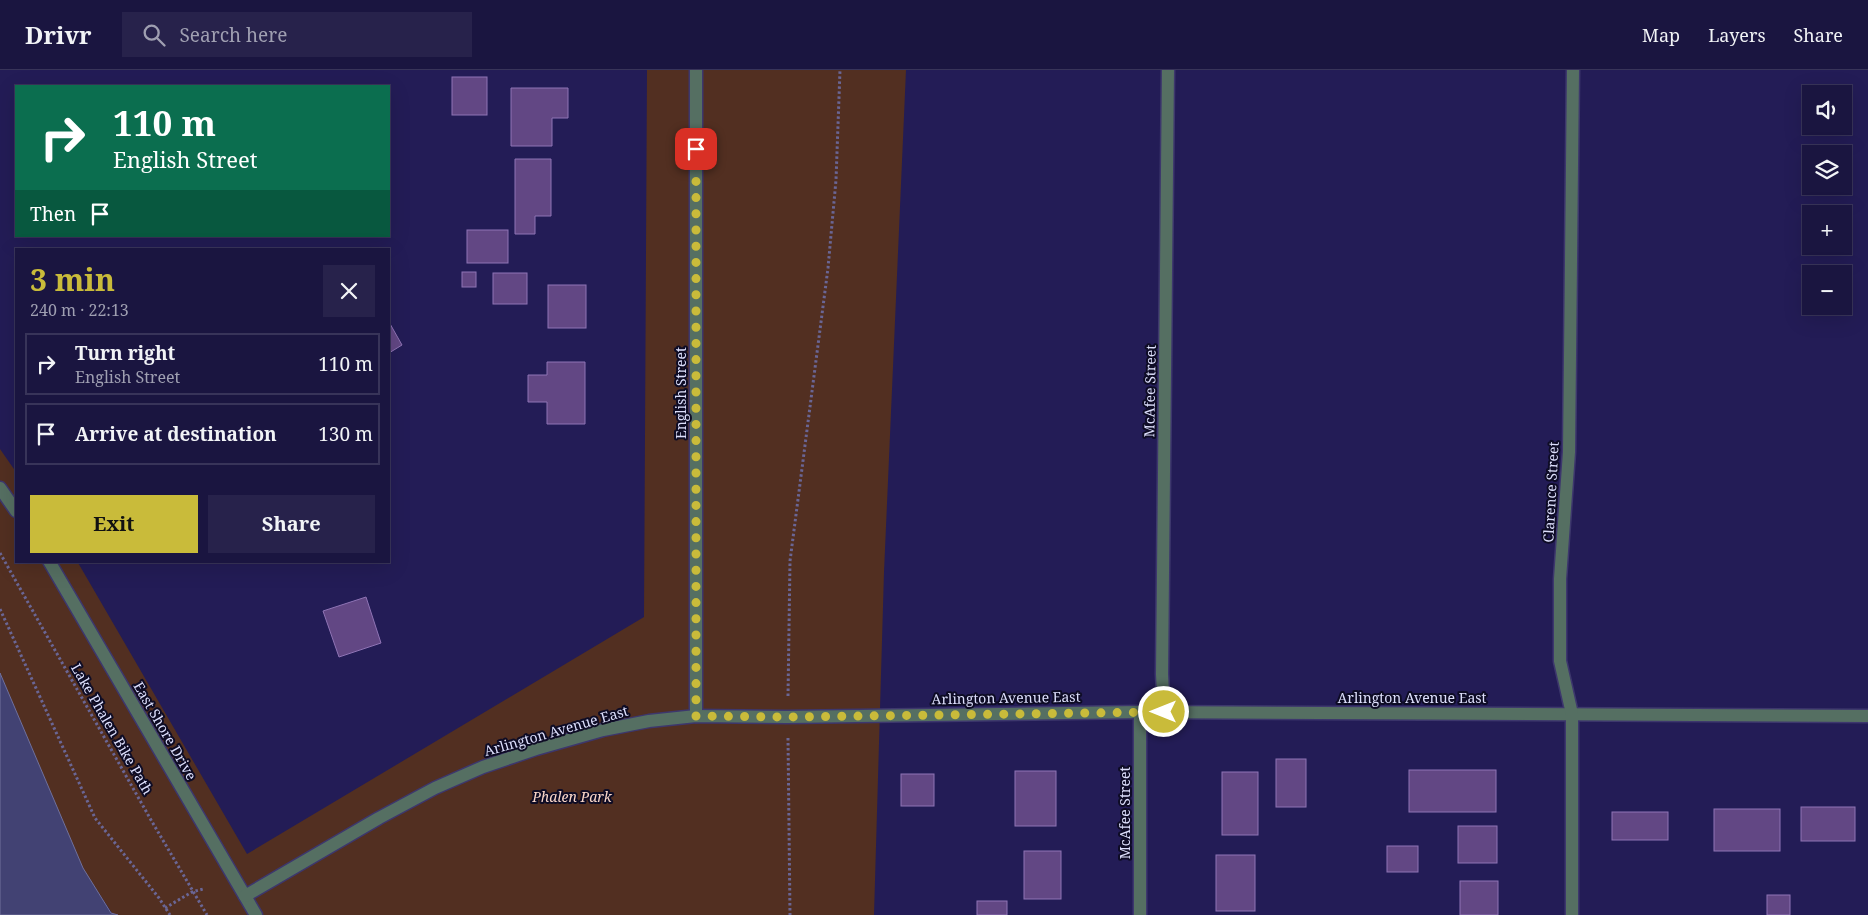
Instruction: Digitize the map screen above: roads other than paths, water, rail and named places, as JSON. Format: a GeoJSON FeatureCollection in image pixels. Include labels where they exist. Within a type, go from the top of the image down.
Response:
{"type":"FeatureCollection","features":[{"type":"Feature","properties":{"kind":"street","name":"English Street"},"geometry":{"type":"LineString","coordinates":[[696,70],[696,716]]}},
{"type":"Feature","properties":{"kind":"street","name":"McAfee Street"},"geometry":{"type":"LineString","coordinates":[[1164,712],[1162,674],[1168,70]]}},
{"type":"Feature","properties":{"kind":"street","name":"Clarence Street"},"geometry":{"type":"LineString","coordinates":[[1572,915],[1572,714],[1560,660],[1560,579],[1569,452],[1573,70]]}},
{"type":"Feature","properties":{"kind":"street"},"geometry":{"type":"LineString","coordinates":[[0,488],[15,509]]}},
{"type":"Feature","properties":{"kind":"street","name":"East Shore Drive"},"geometry":{"type":"LineString","coordinates":[[50,563],[256,915]]}},
{"type":"Feature","properties":{"kind":"street","name":"Arlington Avenue East"},"geometry":{"type":"LineString","coordinates":[[245,896],[379,818],[435,788],[483,767],[536,749],[603,730],[649,721],[696,716],[787,717],[1140,712],[1868,716]]}},
{"type":"Feature","properties":{"kind":"street","name":"McAfee Street"},"geometry":{"type":"LineString","coordinates":[[1140,712],[1140,915]]}},
{"type":"Feature","properties":{"kind":"park label","name":"Phalen Park"},"geometry":{"type":"Point","coordinates":[572,797]}}]}
